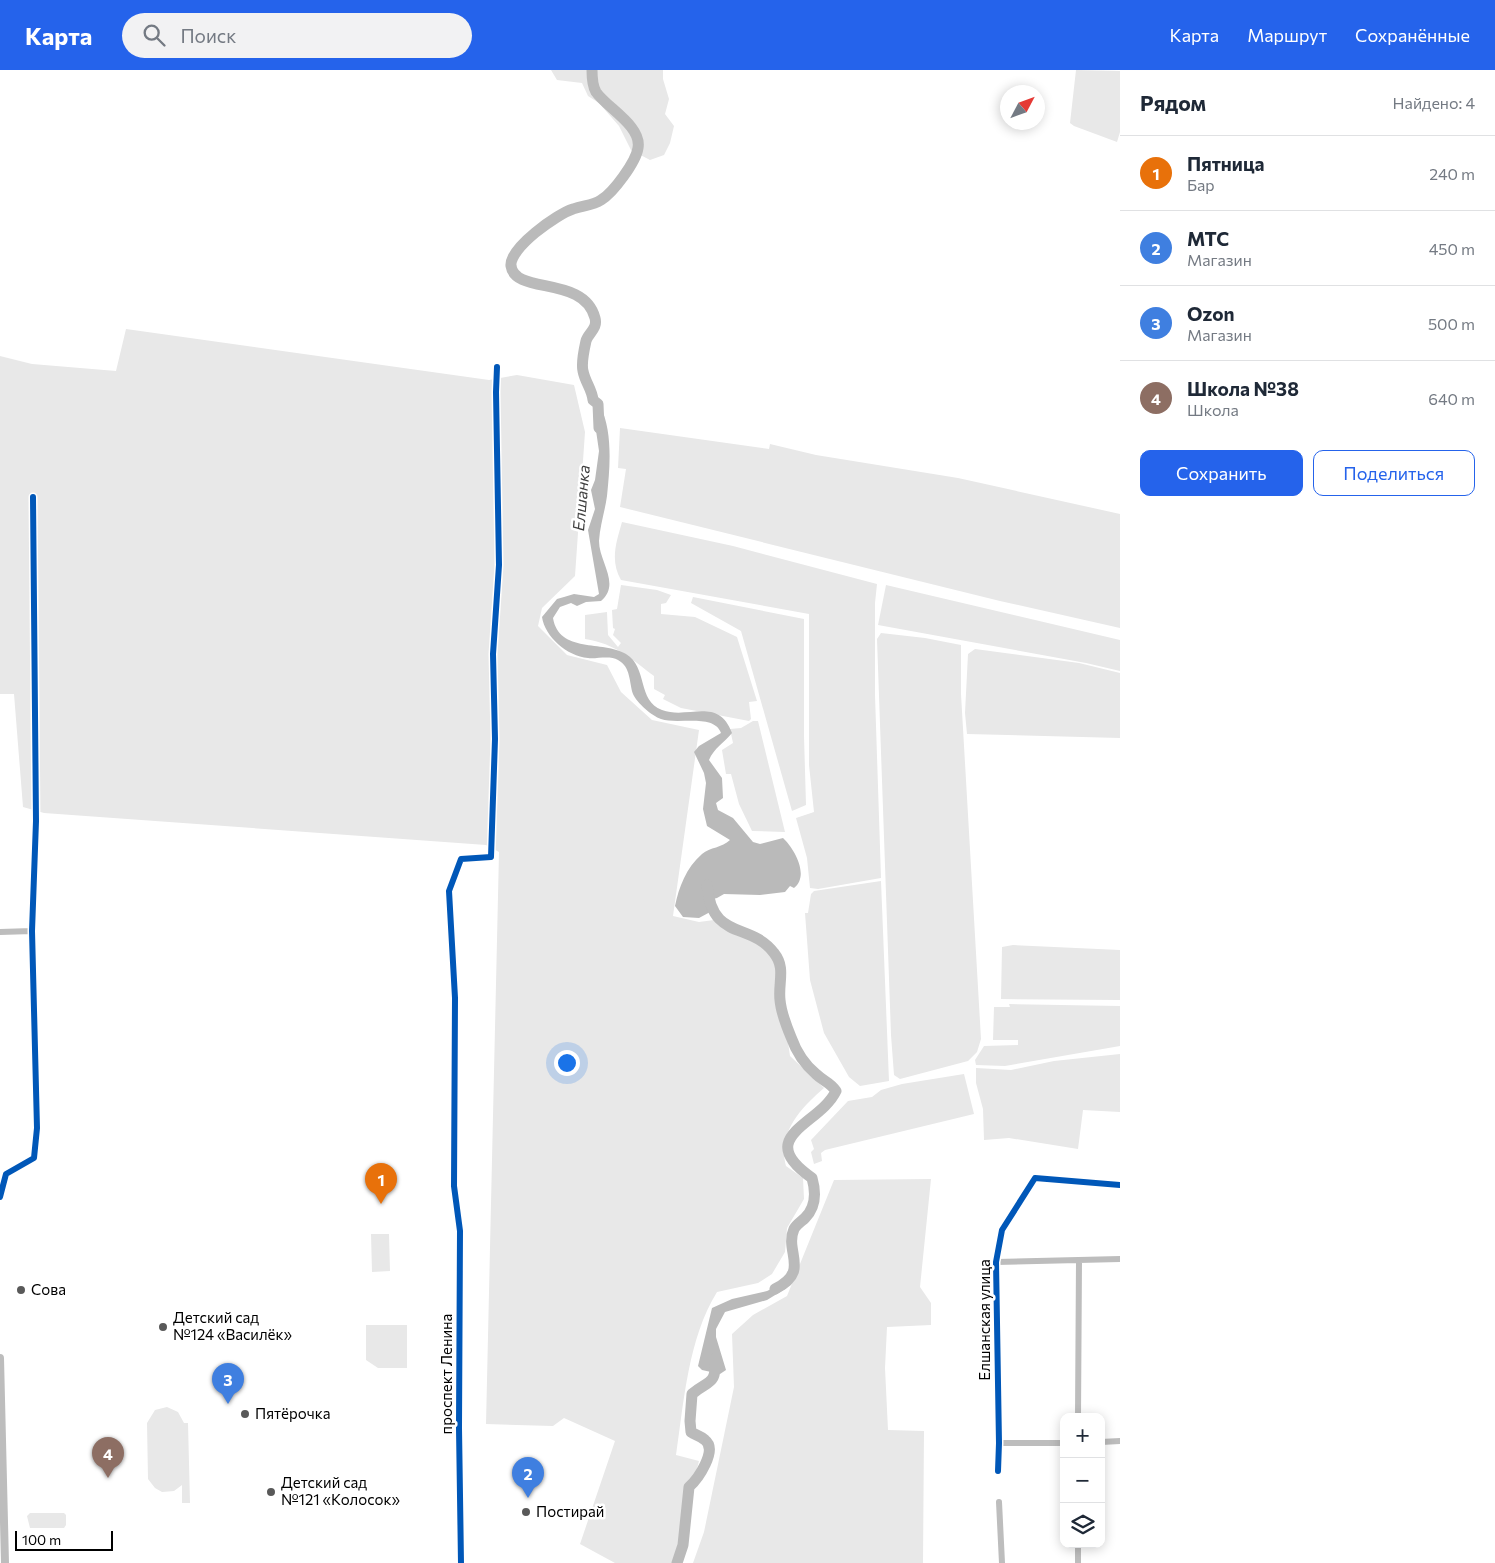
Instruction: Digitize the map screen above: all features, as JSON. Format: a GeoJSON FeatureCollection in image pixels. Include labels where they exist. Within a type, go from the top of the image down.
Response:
{"type":"FeatureCollection","features":[{"type":"Feature","properties":{"kind":"street","name":"проспект Ленина"},"geometry":{"type":"LineString","coordinates":[[461,1563],[459,1428],[460,1231],[454,1186],[455,998],[449,891],[461,859],[491,857],[495,738],[493,654],[500,565],[497,367]]}},
{"type":"Feature","properties":{"kind":"street"},"geometry":{"type":"LineString","coordinates":[[0,1197],[6,1174],[34,1158],[37,1128],[32,931],[36,822],[33,497]]}},
{"type":"Feature","properties":{"kind":"street"},"geometry":{"type":"LineString","coordinates":[[0,932],[32,931]]}},
{"type":"Feature","properties":{"kind":"street","name":"Елшанская улица"},"geometry":{"type":"LineString","coordinates":[[998,1471],[996,1262],[1002,1230],[1035,1178],[1120,1184]]}},
{"type":"Feature","properties":{"kind":"street"},"geometry":{"type":"LineString","coordinates":[[1078,1413],[1079,1260]]}},
{"type":"Feature","properties":{"kind":"street"},"geometry":{"type":"LineString","coordinates":[[996,1262],[1120,1260]]}},
{"type":"Feature","properties":{"kind":"street"},"geometry":{"type":"LineString","coordinates":[[0,1358],[5,1563]]}},
{"type":"Feature","properties":{"kind":"street"},"geometry":{"type":"LineString","coordinates":[[1105,1442],[1120,1441]]}},
{"type":"Feature","properties":{"kind":"street"},"geometry":{"type":"LineString","coordinates":[[999,1443],[1060,1443]]}},
{"type":"Feature","properties":{"kind":"street"},"geometry":{"type":"LineString","coordinates":[[999,1502],[1002,1563]]}},
{"type":"Feature","properties":{"kind":"street"},"geometry":{"type":"LineString","coordinates":[[1078,1548],[1078,1563]]}},
{"type":"Feature","properties":{"kind":"shaded area"},"geometry":{"type":"Polygon","coordinates":[[[551,70],[663,70],[663,79],[669,99],[665,114],[674,126],[670,143],[664,155],[650,160],[631,150],[619,126],[599,103],[588,96],[582,83],[557,80],[551,70]]]}},
{"type":"Feature","properties":{"kind":"shaded area"},"geometry":{"type":"Polygon","coordinates":[[[1076,70],[1120,71],[1120,132],[1117,142],[1070,123],[1076,70]]]}},
{"type":"Feature","properties":{"kind":"shaded area"},"geometry":{"type":"Polygon","coordinates":[[[126,329],[489,380],[517,375],[574,385],[585,432],[575,576],[542,608],[538,626],[567,655],[607,665],[621,692],[652,720],[699,730],[673,916],[699,922],[714,920],[767,949],[777,965],[790,1056],[824,1088],[799,1113],[788,1132],[785,1143],[786,1166],[803,1178],[804,1199],[787,1228],[785,1252],[772,1274],[758,1283],[717,1292],[699,1330],[685,1392],[676,1455],[699,1461],[673,1563],[615,1563],[580,1544],[615,1441],[564,1418],[553,1426],[486,1424],[499,852],[486,845],[44,813],[23,807],[14,694],[0,694],[0,356],[32,364],[116,371],[126,329]]]}},
{"type":"Feature","properties":{"kind":"shaded area"},"geometry":{"type":"Polygon","coordinates":[[[600,405],[607,427],[610,450],[607,496],[599,541],[608,572],[609,587],[607,594],[601,601],[586,602],[577,606],[571,603],[560,607],[553,618],[557,629],[564,637],[573,642],[617,650],[626,654],[637,667],[645,692],[654,706],[672,712],[701,711],[719,715],[726,722],[732,733],[716,749],[709,760],[722,778],[723,798],[716,803],[718,810],[733,818],[753,842],[760,844],[783,838],[792,848],[799,862],[801,877],[799,883],[794,888],[790,886],[785,892],[760,895],[724,894],[709,900],[708,907],[712,911],[699,918],[683,917],[675,906],[684,878],[696,859],[705,852],[730,840],[707,826],[703,809],[706,783],[704,773],[694,752],[699,746],[721,733],[711,723],[703,721],[668,721],[653,715],[635,698],[629,675],[622,663],[611,658],[592,658],[572,654],[552,638],[542,617],[557,599],[574,594],[594,597],[599,594],[588,530],[595,509],[591,490],[595,480],[599,451],[593,410],[599,414],[600,405]]]}},
{"type":"Feature","properties":{"kind":"shaded area"},"geometry":{"type":"Polygon","coordinates":[[[620,428],[769,449],[770,444],[816,455],[958,478],[1120,514],[1120,628],[1000,601],[620,507],[626,469],[618,468],[620,428]]]}},
{"type":"Feature","properties":{"kind":"shaded area"},"geometry":{"type":"Polygon","coordinates":[[[622,522],[733,546],[877,584],[875,603],[875,695],[881,878],[818,889],[810,888],[807,858],[796,818],[814,812],[809,765],[809,614],[621,580],[616,566],[615,552],[622,522]]]}},
{"type":"Feature","properties":{"kind":"shaded area"},"geometry":{"type":"Polygon","coordinates":[[[621,585],[657,590],[671,595],[666,603],[661,604],[661,614],[695,617],[737,637],[757,701],[749,702],[751,719],[749,721],[681,708],[663,699],[665,695],[654,689],[654,676],[614,648],[585,639],[585,615],[607,612],[608,635],[618,647],[621,643],[613,635],[615,629],[613,628],[612,610],[617,609],[621,585]]]}},
{"type":"Feature","properties":{"kind":"shaded area"},"geometry":{"type":"Polygon","coordinates":[[[886,585],[1120,640],[1120,671],[1086,663],[878,625],[886,585]]]}},
{"type":"Feature","properties":{"kind":"shaded area"},"geometry":{"type":"Polygon","coordinates":[[[693,597],[804,619],[806,805],[792,811],[741,631],[691,603],[693,597]]]}},
{"type":"Feature","properties":{"kind":"shaded area"},"geometry":{"type":"Polygon","coordinates":[[[881,633],[925,638],[961,645],[961,694],[981,1039],[977,1052],[968,1061],[900,1079],[894,1075],[891,1035],[877,639],[881,633]]]}},
{"type":"Feature","properties":{"kind":"shaded area"},"geometry":{"type":"Polygon","coordinates":[[[975,649],[1079,663],[1120,673],[1120,738],[967,734],[965,713],[968,654],[975,649]]]}},
{"type":"Feature","properties":{"kind":"shaded area"},"geometry":{"type":"Polygon","coordinates":[[[753,721],[758,721],[785,832],[752,831],[739,804],[731,774],[726,774],[722,750],[733,743],[730,729],[741,728],[753,721]]]}},
{"type":"Feature","properties":{"kind":"shaded area"},"geometry":{"type":"Polygon","coordinates":[[[881,881],[889,1081],[860,1086],[849,1077],[824,1033],[810,980],[805,913],[808,913],[811,894],[814,891],[881,881]]]}},
{"type":"Feature","properties":{"kind":"shaded area"},"geometry":{"type":"Polygon","coordinates":[[[1013,945],[1120,950],[1120,1000],[1001,999],[1002,947],[1013,945]]]}},
{"type":"Feature","properties":{"kind":"shaded area"},"geometry":{"type":"Polygon","coordinates":[[[1009,1004],[1120,1006],[1120,1046],[1005,1066],[976,1065],[975,1060],[984,1046],[1018,1045],[1018,1040],[993,1040],[994,1007],[1010,1007],[1009,1004]]]}},
{"type":"Feature","properties":{"kind":"shaded area"},"geometry":{"type":"Polygon","coordinates":[[[1120,1054],[1120,1112],[1083,1110],[1078,1149],[1009,1138],[984,1140],[983,1109],[976,1083],[976,1068],[1011,1070],[1054,1061],[1120,1054]]]}},
{"type":"Feature","properties":{"kind":"shaded area"},"geometry":{"type":"Polygon","coordinates":[[[964,1074],[974,1114],[825,1150],[821,1153],[822,1161],[814,1164],[811,1152],[814,1149],[811,1140],[848,1101],[872,1097],[881,1090],[902,1084],[964,1074]]]}},
{"type":"Feature","properties":{"kind":"shaded area"},"geometry":{"type":"Polygon","coordinates":[[[931,1179],[920,1287],[931,1303],[931,1325],[887,1327],[885,1368],[888,1430],[924,1431],[923,1563],[693,1563],[704,1532],[734,1387],[732,1334],[753,1315],[787,1296],[834,1180],[931,1179]]]}},
{"type":"Feature","properties":{"kind":"shaded area"},"geometry":{"type":"Polygon","coordinates":[[[371,1234],[389,1234],[390,1271],[372,1272],[371,1234]]]}},
{"type":"Feature","properties":{"kind":"shaded area"},"geometry":{"type":"Polygon","coordinates":[[[788,1281],[789,1284],[785,1289],[767,1300],[725,1312],[716,1329],[716,1337],[726,1370],[720,1374],[702,1370],[698,1366],[712,1308],[732,1299],[767,1291],[788,1281]]]}},
{"type":"Feature","properties":{"kind":"shaded area"},"geometry":{"type":"Polygon","coordinates":[[[366,1325],[407,1325],[407,1368],[378,1368],[366,1360],[366,1325]]]}},
{"type":"Feature","properties":{"kind":"shaded area"},"geometry":{"type":"Polygon","coordinates":[[[167,1407],[178,1412],[184,1423],[188,1423],[190,1503],[182,1503],[182,1485],[174,1491],[162,1492],[155,1488],[148,1479],[147,1423],[155,1410],[167,1407]]]}},
{"type":"Feature","properties":{"kind":"shaded area"},"geometry":{"type":"Polygon","coordinates":[[[30,1513],[64,1513],[66,1515],[66,1525],[64,1528],[30,1528],[27,1516],[30,1513]]]}},
{"type":"Feature","properties":{"kind":"waterway","name":"Елшанка"},"geometry":{"type":"LineString","coordinates":[[592,70],[593,84],[596,92],[635,132],[638,140],[636,154],[623,177],[612,191],[601,200],[566,212],[546,224],[518,250],[512,259],[511,266],[515,275],[524,280],[565,290],[578,296],[588,305],[596,322],[586,341],[582,368],[593,400],[598,404],[599,428]]}},
{"type":"Feature","properties":{"kind":"waterway","name":"Елшанка"},"geometry":{"type":"LineString","coordinates":[[707,885],[710,903],[716,915],[724,923],[764,943],[778,959],[781,970],[781,1005],[793,1042],[808,1066],[836,1091],[828,1103],[796,1132],[789,1141],[788,1151],[795,1164],[812,1178],[814,1199],[809,1214],[794,1229],[792,1237],[794,1268],[792,1275],[786,1282],[775,1289]]}},
{"type":"Feature","properties":{"kind":"waterway","name":"Елшанка"},"geometry":{"type":"LineString","coordinates":[[677,1563],[683,1545],[689,1487],[705,1464],[709,1450],[705,1440],[691,1432],[692,1394],[713,1378],[715,1358]]}},
{"type":"Feature","properties":{"kind":"cycle path"},"geometry":{"type":"LineString","coordinates":[[461,1563],[459,1428],[460,1231],[454,1186],[455,998],[449,891],[461,859],[491,857],[495,739],[493,654],[499,565],[497,367]]}},
{"type":"Feature","properties":{"kind":"cycle path"},"geometry":{"type":"LineString","coordinates":[[0,1197],[6,1174],[34,1158],[37,1128],[32,931],[36,821],[33,497]]}},
{"type":"Feature","properties":{"kind":"cycle path"},"geometry":{"type":"LineString","coordinates":[[998,1471],[996,1262],[1002,1230],[1035,1178],[1120,1185]]}},
{"type":"Feature","properties":{"kind":"place","name":"Пятница"},"geometry":{"type":"Point","coordinates":[381,1204]}},
{"type":"Feature","properties":{"kind":"place","name":"Сова"},"geometry":{"type":"Point","coordinates":[21,1290]}},
{"type":"Feature","properties":{"kind":"place","name":"Детский сад №124 «Василёк»"},"geometry":{"type":"Point","coordinates":[163,1327]}},
{"type":"Feature","properties":{"kind":"place","name":"Ozon"},"geometry":{"type":"Point","coordinates":[228,1404]}},
{"type":"Feature","properties":{"kind":"place","name":"Пятёрочка"},"geometry":{"type":"Point","coordinates":[245,1414]}},
{"type":"Feature","properties":{"kind":"place","name":"Школа №38"},"geometry":{"type":"Point","coordinates":[108,1478]}},
{"type":"Feature","properties":{"kind":"place","name":"Детский сад №121 «Колосок»"},"geometry":{"type":"Point","coordinates":[271,1492]}},
{"type":"Feature","properties":{"kind":"place","name":"МТС"},"geometry":{"type":"Point","coordinates":[528,1498]}},
{"type":"Feature","properties":{"kind":"place","name":"Постирай"},"geometry":{"type":"Point","coordinates":[526,1512]}}]}
